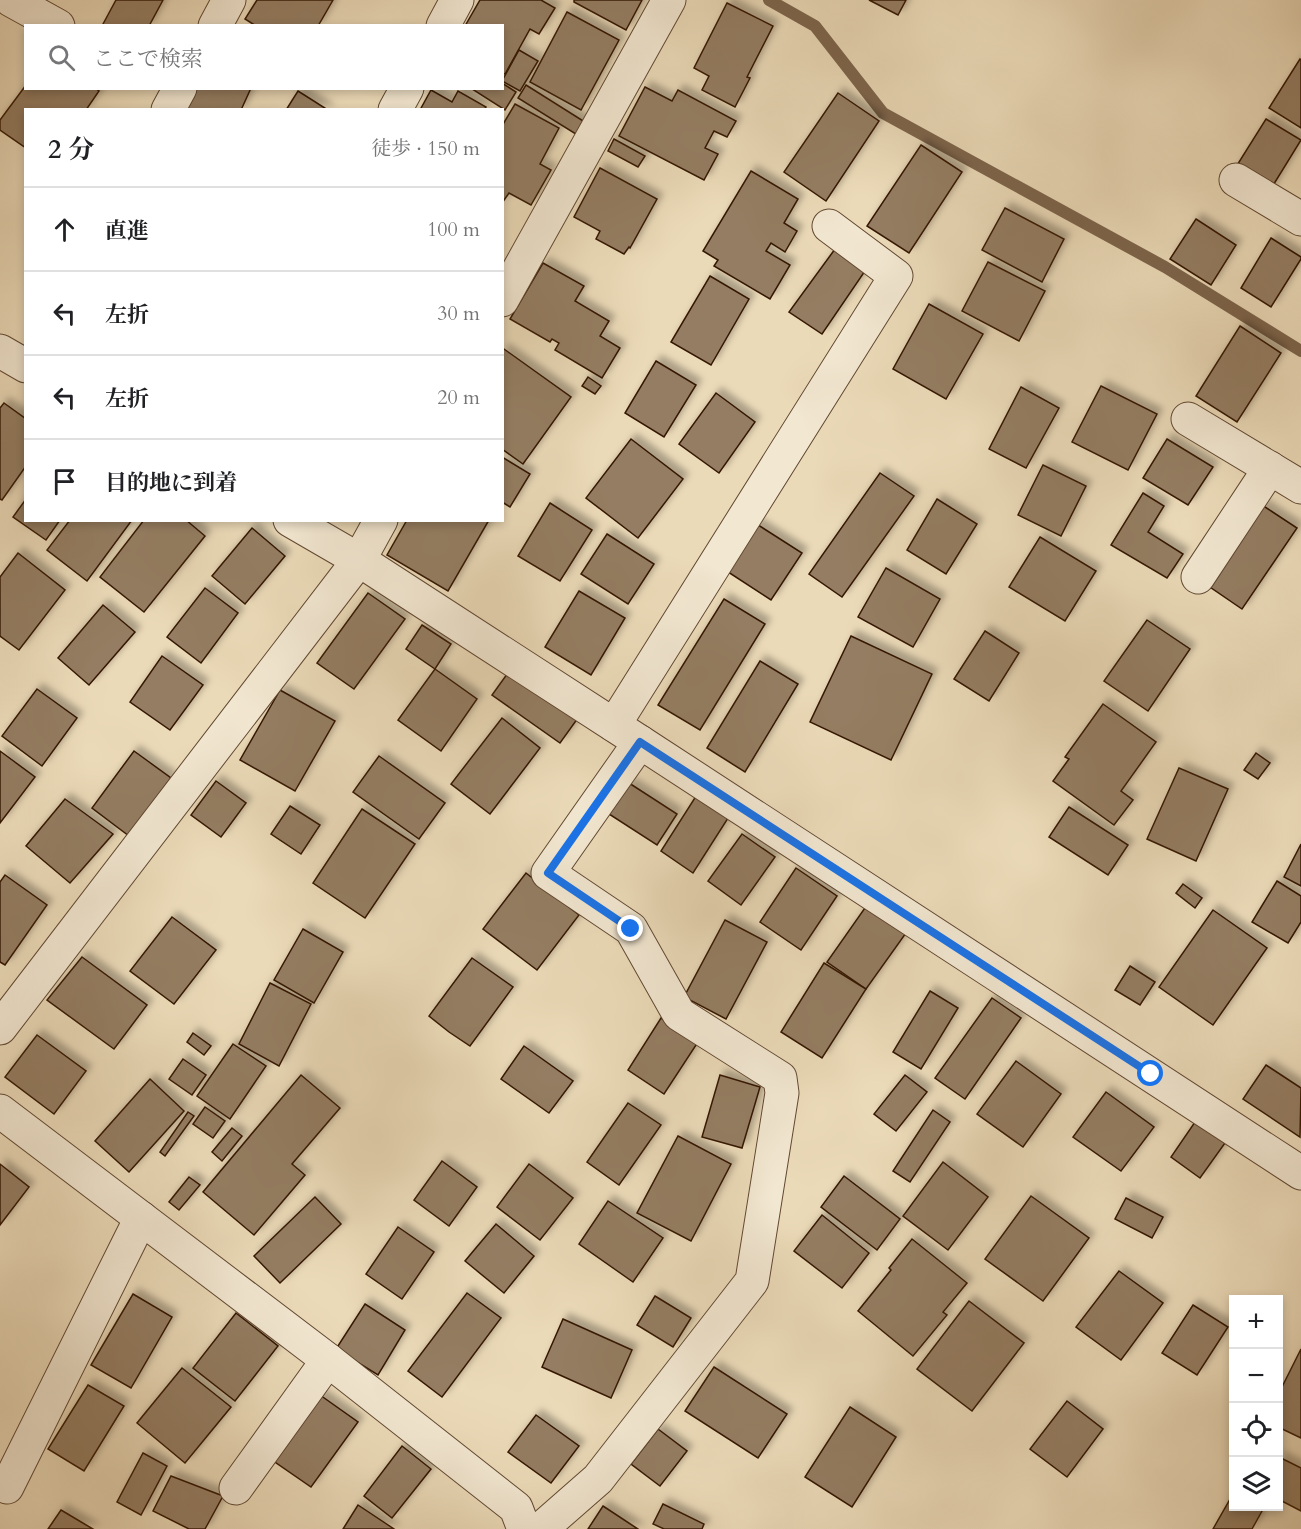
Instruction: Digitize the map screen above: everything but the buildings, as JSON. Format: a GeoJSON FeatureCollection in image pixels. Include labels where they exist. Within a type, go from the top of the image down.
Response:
{"type":"FeatureCollection","features":[{"type":"Feature","properties":{"kind":"street"},"geometry":{"type":"LineString","coordinates":[[11,0],[54,24]]}},
{"type":"Feature","properties":{"kind":"street"},"geometry":{"type":"LineString","coordinates":[[216,24],[229,0]]}},
{"type":"Feature","properties":{"kind":"street"},"geometry":{"type":"LineString","coordinates":[[444,24],[458,0]]}},
{"type":"Feature","properties":{"kind":"street"},"geometry":{"type":"LineString","coordinates":[[504,296],[669,0]]}},
{"type":"Feature","properties":{"kind":"street"},"geometry":{"type":"LineString","coordinates":[[396,108],[406,90]]}},
{"type":"Feature","properties":{"kind":"street"},"geometry":{"type":"LineString","coordinates":[[1236,180],[1301,219]]}},
{"type":"Feature","properties":{"kind":"street"},"geometry":{"type":"LineString","coordinates":[[541,1529],[598,1479],[752,1281],[782,1093],[780,1078],[679,1014],[631,929],[548,873],[627,733],[896,276],[829,226]]}},
{"type":"Feature","properties":{"kind":"street"},"geometry":{"type":"LineString","coordinates":[[1188,419],[1301,487]]}},
{"type":"Feature","properties":{"kind":"street"},"geometry":{"type":"LineString","coordinates":[[1198,577],[1270,468]]}},
{"type":"Feature","properties":{"kind":"street"},"geometry":{"type":"LineString","coordinates":[[293,522],[359,560],[627,733],[1301,1173]]}},
{"type":"Feature","properties":{"kind":"street"},"geometry":{"type":"LineString","coordinates":[[0,1028],[359,560],[380,522]]}},
{"type":"Feature","properties":{"kind":"street"},"geometry":{"type":"LineString","coordinates":[[0,1111],[328,1360],[516,1508],[524,1529]]}},
{"type":"Feature","properties":{"kind":"street"},"geometry":{"type":"LineString","coordinates":[[7,1487],[141,1218]]}},
{"type":"Feature","properties":{"kind":"street"},"geometry":{"type":"LineString","coordinates":[[236,1488],[328,1360]]}},
{"type":"Feature","properties":{"kind":"waterway"},"geometry":{"type":"LineString","coordinates":[[769,0],[815,26],[883,113],[1165,267],[1301,351]]}},
{"type":"Feature","properties":{"kind":"route"},"geometry":{"type":"LineString","coordinates":[[631,929],[548,873],[640,742],[1151,1074]]}}]}
